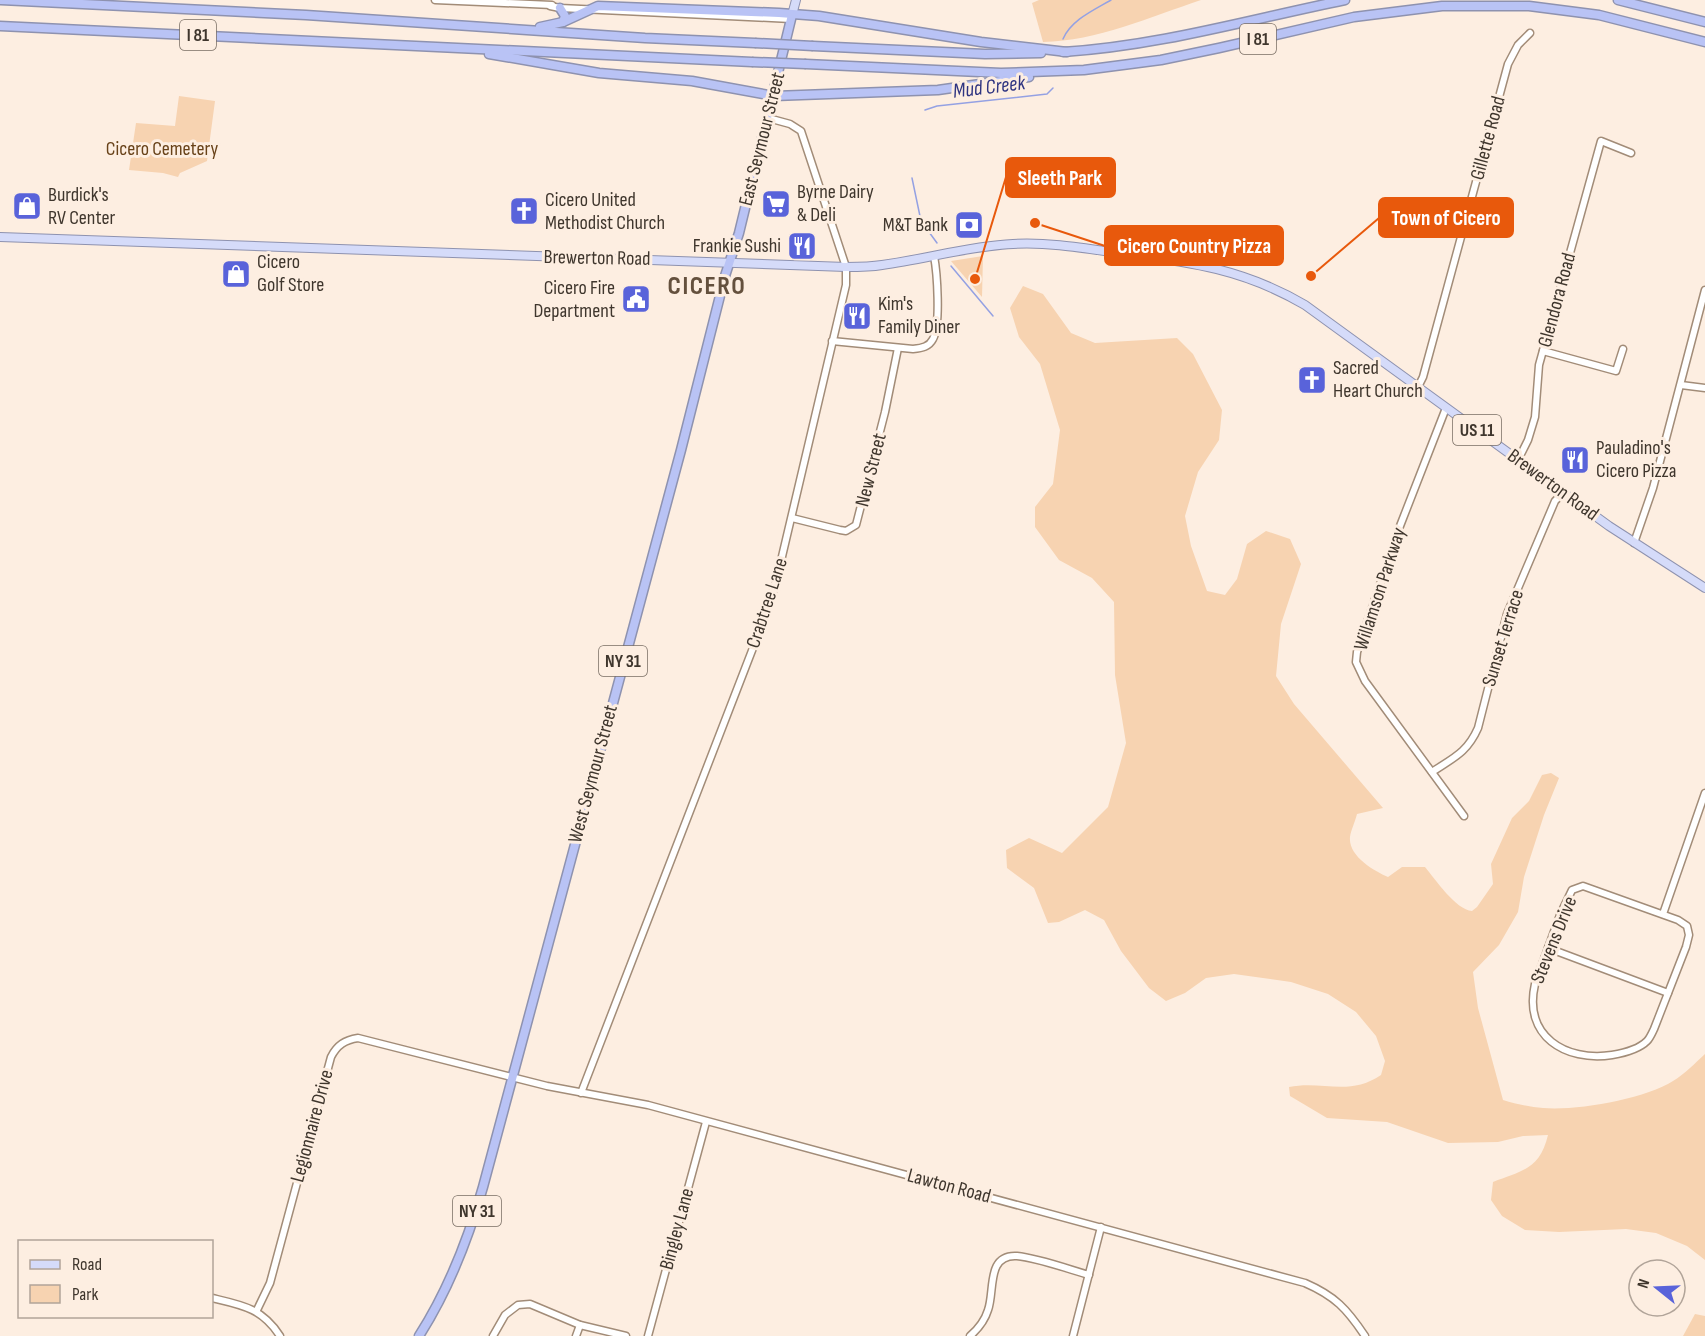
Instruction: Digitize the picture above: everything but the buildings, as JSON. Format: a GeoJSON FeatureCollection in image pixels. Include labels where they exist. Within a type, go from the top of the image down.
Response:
{"type":"FeatureCollection","features":[{"type":"Feature","properties":{"kind":"highway","name":"I 81"},"geometry":{"type":"LineString","coordinates":[[1,0],[306,15],[755,44],[985,54],[1117,48],[1202,33],[1346,0]]}},
{"type":"Feature","properties":{"kind":"highway"},"geometry":{"type":"LineString","coordinates":[[1618,0],[1705,22]]}},
{"type":"Feature","properties":{"kind":"highway"},"geometry":{"type":"LineString","coordinates":[[510,28],[544,27],[563,22],[598,6],[792,17],[819,16],[969,41],[1067,52]]}},
{"type":"Feature","properties":{"kind":"highway","name":"I 81"},"geometry":{"type":"LineString","coordinates":[[0,26],[1001,73],[1084,70],[1161,60],[1354,16],[1442,6],[1529,6],[1599,15],[1705,42]]}},
{"type":"Feature","properties":{"kind":"highway"},"geometry":{"type":"LineString","coordinates":[[560,9],[565,16],[563,22]]}},
{"type":"Feature","properties":{"kind":"highway","name":"East Seymour Street"},"geometry":{"type":"LineString","coordinates":[[729,263],[774,96],[792,17]]}},
{"type":"Feature","properties":{"kind":"highway"},"geometry":{"type":"LineString","coordinates":[[462,49],[599,73],[692,81],[774,96],[938,90],[1049,72]]}},
{"type":"Feature","properties":{"kind":"highway","name":"West Seymour Street"},"geometry":{"type":"LineString","coordinates":[[513,1077],[729,263]]}},
{"type":"Feature","properties":{"kind":"highway","name":"NY 31"},"geometry":{"type":"LineString","coordinates":[[419,1336],[441,1299],[468,1239],[513,1077]]}},
{"type":"Feature","properties":{"kind":"main road","name":"NY 31"},"geometry":{"type":"LineString","coordinates":[[792,17],[796,0]]}},
{"type":"Feature","properties":{"kind":"main road","name":"Brewerton Road"},"geometry":{"type":"LineString","coordinates":[[0,237],[846,267],[880,266],[1011,244],[1033,244],[1069,246],[1215,267],[1244,275],[1305,305],[1563,493],[1634,543],[1705,588]]}},
{"type":"Feature","properties":{"kind":"street"},"geometry":{"type":"LineString","coordinates":[[435,0],[550,6],[560,9],[792,17]]}},
{"type":"Feature","properties":{"kind":"street"},"geometry":{"type":"LineString","coordinates":[[550,6],[555,4],[598,6]]}},
{"type":"Feature","properties":{"kind":"street","name":"Gillette Road"},"geometry":{"type":"LineString","coordinates":[[1418,387],[1423,378],[1508,64],[1518,45],[1530,33]]}},
{"type":"Feature","properties":{"kind":"street","name":"Crabtree Lane"},"geometry":{"type":"LineString","coordinates":[[581,1094],[763,622],[792,518],[846,285],[846,267],[801,131],[790,124],[768,118]]}},
{"type":"Feature","properties":{"kind":"street","name":"Glendora Road"},"geometry":{"type":"LineString","coordinates":[[1518,460],[1528,440],[1535,417],[1537,382],[1543,351],[1601,141],[1631,153]]}},
{"type":"Feature","properties":{"kind":"street"},"geometry":{"type":"LineString","coordinates":[[832,341],[898,348],[923,348],[934,338],[937,320],[937,279],[934,256]]}},
{"type":"Feature","properties":{"kind":"street"},"geometry":{"type":"LineString","coordinates":[[1634,543],[1653,488],[1705,290]]}},
{"type":"Feature","properties":{"kind":"street","name":"New Street"},"geometry":{"type":"LineString","coordinates":[[792,518],[846,531],[856,525],[885,412],[898,348]]}},
{"type":"Feature","properties":{"kind":"street"},"geometry":{"type":"LineString","coordinates":[[1543,351],[1616,371],[1623,349]]}},
{"type":"Feature","properties":{"kind":"street"},"geometry":{"type":"LineString","coordinates":[[1681,385],[1705,388]]}},
{"type":"Feature","properties":{"kind":"street","name":"Willamson Parkway"},"geometry":{"type":"LineString","coordinates":[[1446,408],[1400,526],[1357,652],[1356,662],[1365,681],[1464,816]]}},
{"type":"Feature","properties":{"kind":"street","name":"Sunset Terrace"},"geometry":{"type":"LineString","coordinates":[[1432,772],[1465,750],[1472,742],[1478,728],[1508,614],[1555,501],[1563,493]]}},
{"type":"Feature","properties":{"kind":"street"},"geometry":{"type":"LineString","coordinates":[[1663,914],[1705,793]]}},
{"type":"Feature","properties":{"kind":"street","name":"Stevens Drive"},"geometry":{"type":"LineString","coordinates":[[1578,887],[1595,889],[1663,914],[1685,924],[1689,932],[1686,947],[1654,1029],[1647,1041],[1640,1047],[1626,1052],[1604,1056],[1572,1053],[1552,1043],[1544,1035],[1534,1016],[1533,996],[1548,948],[1572,890],[1578,887]]}},
{"type":"Feature","properties":{"kind":"street"},"geometry":{"type":"LineString","coordinates":[[1548,948],[1668,993]]}},
{"type":"Feature","properties":{"kind":"street","name":"Legionnaire Drive"},"geometry":{"type":"LineString","coordinates":[[257,1311],[270,1283],[327,1067],[335,1049],[350,1039],[369,1040],[513,1077]]}},
{"type":"Feature","properties":{"kind":"street","name":"Lawton Road"},"geometry":{"type":"LineString","coordinates":[[513,1077],[581,1094],[648,1105],[1305,1283],[1335,1298],[1365,1336]]}},
{"type":"Feature","properties":{"kind":"street","name":"Bingley Lane"},"geometry":{"type":"LineString","coordinates":[[648,1336],[706,1122]]}},
{"type":"Feature","properties":{"kind":"street"},"geometry":{"type":"LineString","coordinates":[[1073,1336],[1101,1227]]}},
{"type":"Feature","properties":{"kind":"street"},"geometry":{"type":"LineString","coordinates":[[970,1336],[982,1323],[988,1311],[993,1271],[997,1263],[1004,1258],[1018,1256],[1089,1275]]}},
{"type":"Feature","properties":{"kind":"street"},"geometry":{"type":"LineString","coordinates":[[213,1298],[257,1311],[267,1319],[280,1336]]}},
{"type":"Feature","properties":{"kind":"street"},"geometry":{"type":"LineString","coordinates":[[493,1336],[505,1315],[518,1305],[530,1304],[580,1325],[626,1336]]}},
{"type":"Feature","properties":{"kind":"street"},"geometry":{"type":"LineString","coordinates":[[576,1336],[580,1325]]}},
{"type":"Feature","properties":{"kind":"green space"},"geometry":{"type":"Polygon","coordinates":[[[1039,0],[1201,0],[1103,33],[1063,41],[1043,42],[1032,3],[1039,0]]]}},
{"type":"Feature","properties":{"kind":"green space","name":"Cicero Cemetery"},"geometry":{"type":"Polygon","coordinates":[[[179,96],[215,101],[207,161],[180,173],[178,177],[163,173],[129,170],[136,123],[175,126],[179,96]]]}},
{"type":"Feature","properties":{"kind":"green space"},"geometry":{"type":"Polygon","coordinates":[[[983,256],[982,297],[951,261],[983,256]]]}},
{"type":"Feature","properties":{"kind":"green space"},"geometry":{"type":"Polygon","coordinates":[[[1023,286],[1043,294],[1071,333],[1095,343],[1177,338],[1193,354],[1222,410],[1219,440],[1198,472],[1185,516],[1191,546],[1207,591],[1225,595],[1237,579],[1247,544],[1266,531],[1290,539],[1301,564],[1281,624],[1276,676],[1294,704],[1383,808],[1357,814],[1350,844],[1363,862],[1388,877],[1402,867],[1425,867],[1453,900],[1472,911],[1493,884],[1491,864],[1512,818],[1529,801],[1542,775],[1551,773],[1559,778],[1544,815],[1524,877],[1518,912],[1499,945],[1473,972],[1478,1008],[1503,1100],[1533,1107],[1574,1108],[1629,1098],[1673,1081],[1705,1054],[1705,1260],[1687,1246],[1656,1233],[1626,1229],[1559,1232],[1525,1230],[1502,1216],[1491,1200],[1493,1182],[1521,1171],[1535,1162],[1545,1146],[1548,1135],[1523,1136],[1498,1142],[1448,1143],[1387,1122],[1327,1118],[1290,1096],[1289,1087],[1301,1085],[1347,1087],[1369,1082],[1381,1075],[1385,1061],[1376,1036],[1356,1012],[1328,994],[1291,982],[1234,974],[1206,978],[1185,993],[1166,1001],[1149,988],[1121,951],[1104,920],[1085,910],[1059,922],[1048,923],[1034,888],[1007,868],[1006,850],[1029,838],[1062,853],[1108,807],[1126,743],[1115,675],[1114,602],[1092,578],[1059,560],[1035,527],[1035,507],[1053,484],[1060,430],[1040,364],[1019,337],[1010,308],[1023,286]]]}},
{"type":"Feature","properties":{"kind":"green space"},"geometry":{"type":"Polygon","coordinates":[[[1695,1314],[1705,1316],[1705,1336],[1683,1336],[1695,1314]]]}},
{"type":"Feature","properties":{"kind":"waterway","name":"Mud Creek"},"geometry":{"type":"LineString","coordinates":[[1063,39],[1077,21],[1111,0]]}},
{"type":"Feature","properties":{"kind":"waterway","name":"Mud Creek"},"geometry":{"type":"LineString","coordinates":[[925,110],[937,106],[1047,94],[1053,88]]}},
{"type":"Feature","properties":{"kind":"waterway","name":"Mud Creek"},"geometry":{"type":"LineString","coordinates":[[912,178],[921,221],[937,243]]}},
{"type":"Feature","properties":{"kind":"waterway","name":"Mud Creek"},"geometry":{"type":"LineString","coordinates":[[951,266],[993,316]]}},
{"type":"Feature","properties":{"kind":"place","name":"Byrne Dairy & Deli"},"geometry":{"type":"Point","coordinates":[776,204]}},
{"type":"Feature","properties":{"kind":"place","name":"Burdick's RV Center"},"geometry":{"type":"Point","coordinates":[27,206]}},
{"type":"Feature","properties":{"kind":"place","name":"Cicero United Methodist Church"},"geometry":{"type":"Point","coordinates":[524,211]}},
{"type":"Feature","properties":{"kind":"place","name":"Cicero Country Pizza"},"geometry":{"type":"Point","coordinates":[1035,223]}},
{"type":"Feature","properties":{"kind":"place","name":"M&T Bank"},"geometry":{"type":"Point","coordinates":[969,225]}},
{"type":"Feature","properties":{"kind":"place","name":"Frankie Sushi"},"geometry":{"type":"Point","coordinates":[802,246]}},
{"type":"Feature","properties":{"kind":"place","name":"Cicero Golf Store"},"geometry":{"type":"Point","coordinates":[236,274]}},
{"type":"Feature","properties":{"kind":"place","name":"Town of Cicero"},"geometry":{"type":"Point","coordinates":[1311,276]}},
{"type":"Feature","properties":{"kind":"place","name":"Sleeth Park"},"geometry":{"type":"Point","coordinates":[975,279]}},
{"type":"Feature","properties":{"kind":"place","name":"Cicero Fire Department"},"geometry":{"type":"Point","coordinates":[636,299]}},
{"type":"Feature","properties":{"kind":"place","name":"Kim's Family Diner"},"geometry":{"type":"Point","coordinates":[857,316]}},
{"type":"Feature","properties":{"kind":"place","name":"Sacred Heart Church"},"geometry":{"type":"Point","coordinates":[1312,380]}},
{"type":"Feature","properties":{"kind":"place","name":"Pauladino's Cicero Pizza"},"geometry":{"type":"Point","coordinates":[1575,460]}},
{"type":"Feature","properties":{"kind":"district","name":"CICERO"},"geometry":{"type":"Point","coordinates":[707,286]}}]}
